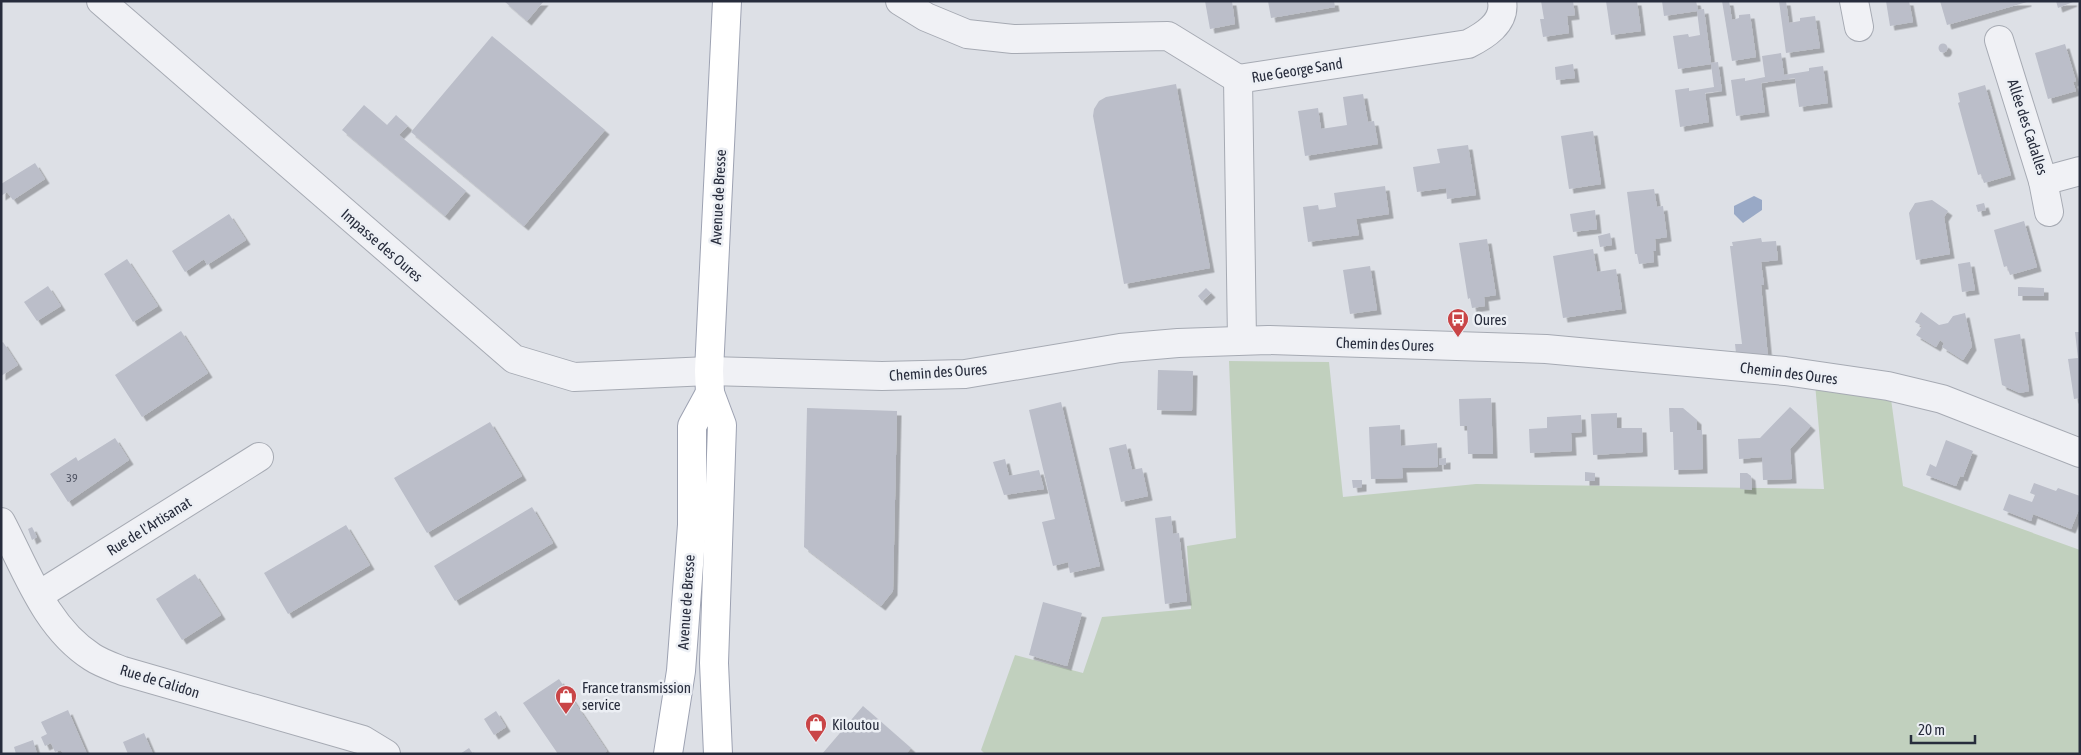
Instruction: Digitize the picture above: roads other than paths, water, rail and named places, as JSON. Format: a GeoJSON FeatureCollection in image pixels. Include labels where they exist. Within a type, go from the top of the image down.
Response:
{"type":"FeatureCollection","features":[{"type":"Feature","properties":{"kind":"main road","name":"Avenue de Bresse"},"geometry":{"type":"LineString","coordinates":[[718,754],[714,663],[722,425],[710,382],[728,1]]}},
{"type":"Feature","properties":{"kind":"main road","name":"Avenue de Bresse"},"geometry":{"type":"LineString","coordinates":[[668,754],[681,671],[692,526],[692,426],[710,382]]}},
{"type":"Feature","properties":{"kind":"street","name":"Impasse des Oures"},"geometry":{"type":"LineString","coordinates":[[101,1],[514,359],[574,377],[710,382]]}},
{"type":"Feature","properties":{"kind":"street"},"geometry":{"type":"LineString","coordinates":[[900,1],[926,17],[967,34],[1013,39],[1168,36],[1238,79]]}},
{"type":"Feature","properties":{"kind":"street","name":"Rue George Sand"},"geometry":{"type":"LineString","coordinates":[[1242,340],[1238,79],[1468,44],[1496,26],[1503,6],[1502,1]]}},
{"type":"Feature","properties":{"kind":"street","name":"Allée des Cadalles"},"geometry":{"type":"LineString","coordinates":[[1999,40],[2043,181],[2080,171]]}},
{"type":"Feature","properties":{"kind":"street"},"geometry":{"type":"LineString","coordinates":[[2043,181],[2049,212]]}},
{"type":"Feature","properties":{"kind":"street","name":"Chemin des Oures"},"geometry":{"type":"LineString","coordinates":[[710,382],[965,374],[1120,348],[1178,342],[1242,340],[1546,349],[1785,371],[1888,386],[1942,399],[2080,453]]}},
{"type":"Feature","properties":{"kind":"street","name":"Rue de l'Artisanat"},"geometry":{"type":"LineString","coordinates":[[39,595],[259,458]]}},
{"type":"Feature","properties":{"kind":"street","name":"Rue de Calidon"},"geometry":{"type":"LineString","coordinates":[[1,522],[50,617],[70,640],[92,658],[123,671],[363,740],[386,754]]}},
{"type":"Feature","properties":{"kind":"water"},"geometry":{"type":"Polygon","coordinates":[[[1754,196],[1762,200],[1762,210],[1743,223],[1734,214],[1734,206],[1754,196]]]}},
{"type":"Feature","properties":{"kind":"place","name":"Oures"},"geometry":{"type":"Point","coordinates":[1458,338]}},
{"type":"Feature","properties":{"kind":"place","name":"France transmission service"},"geometry":{"type":"Point","coordinates":[566,715]}},
{"type":"Feature","properties":{"kind":"place","name":"Kiloutou"},"geometry":{"type":"Point","coordinates":[816,743]}}]}
